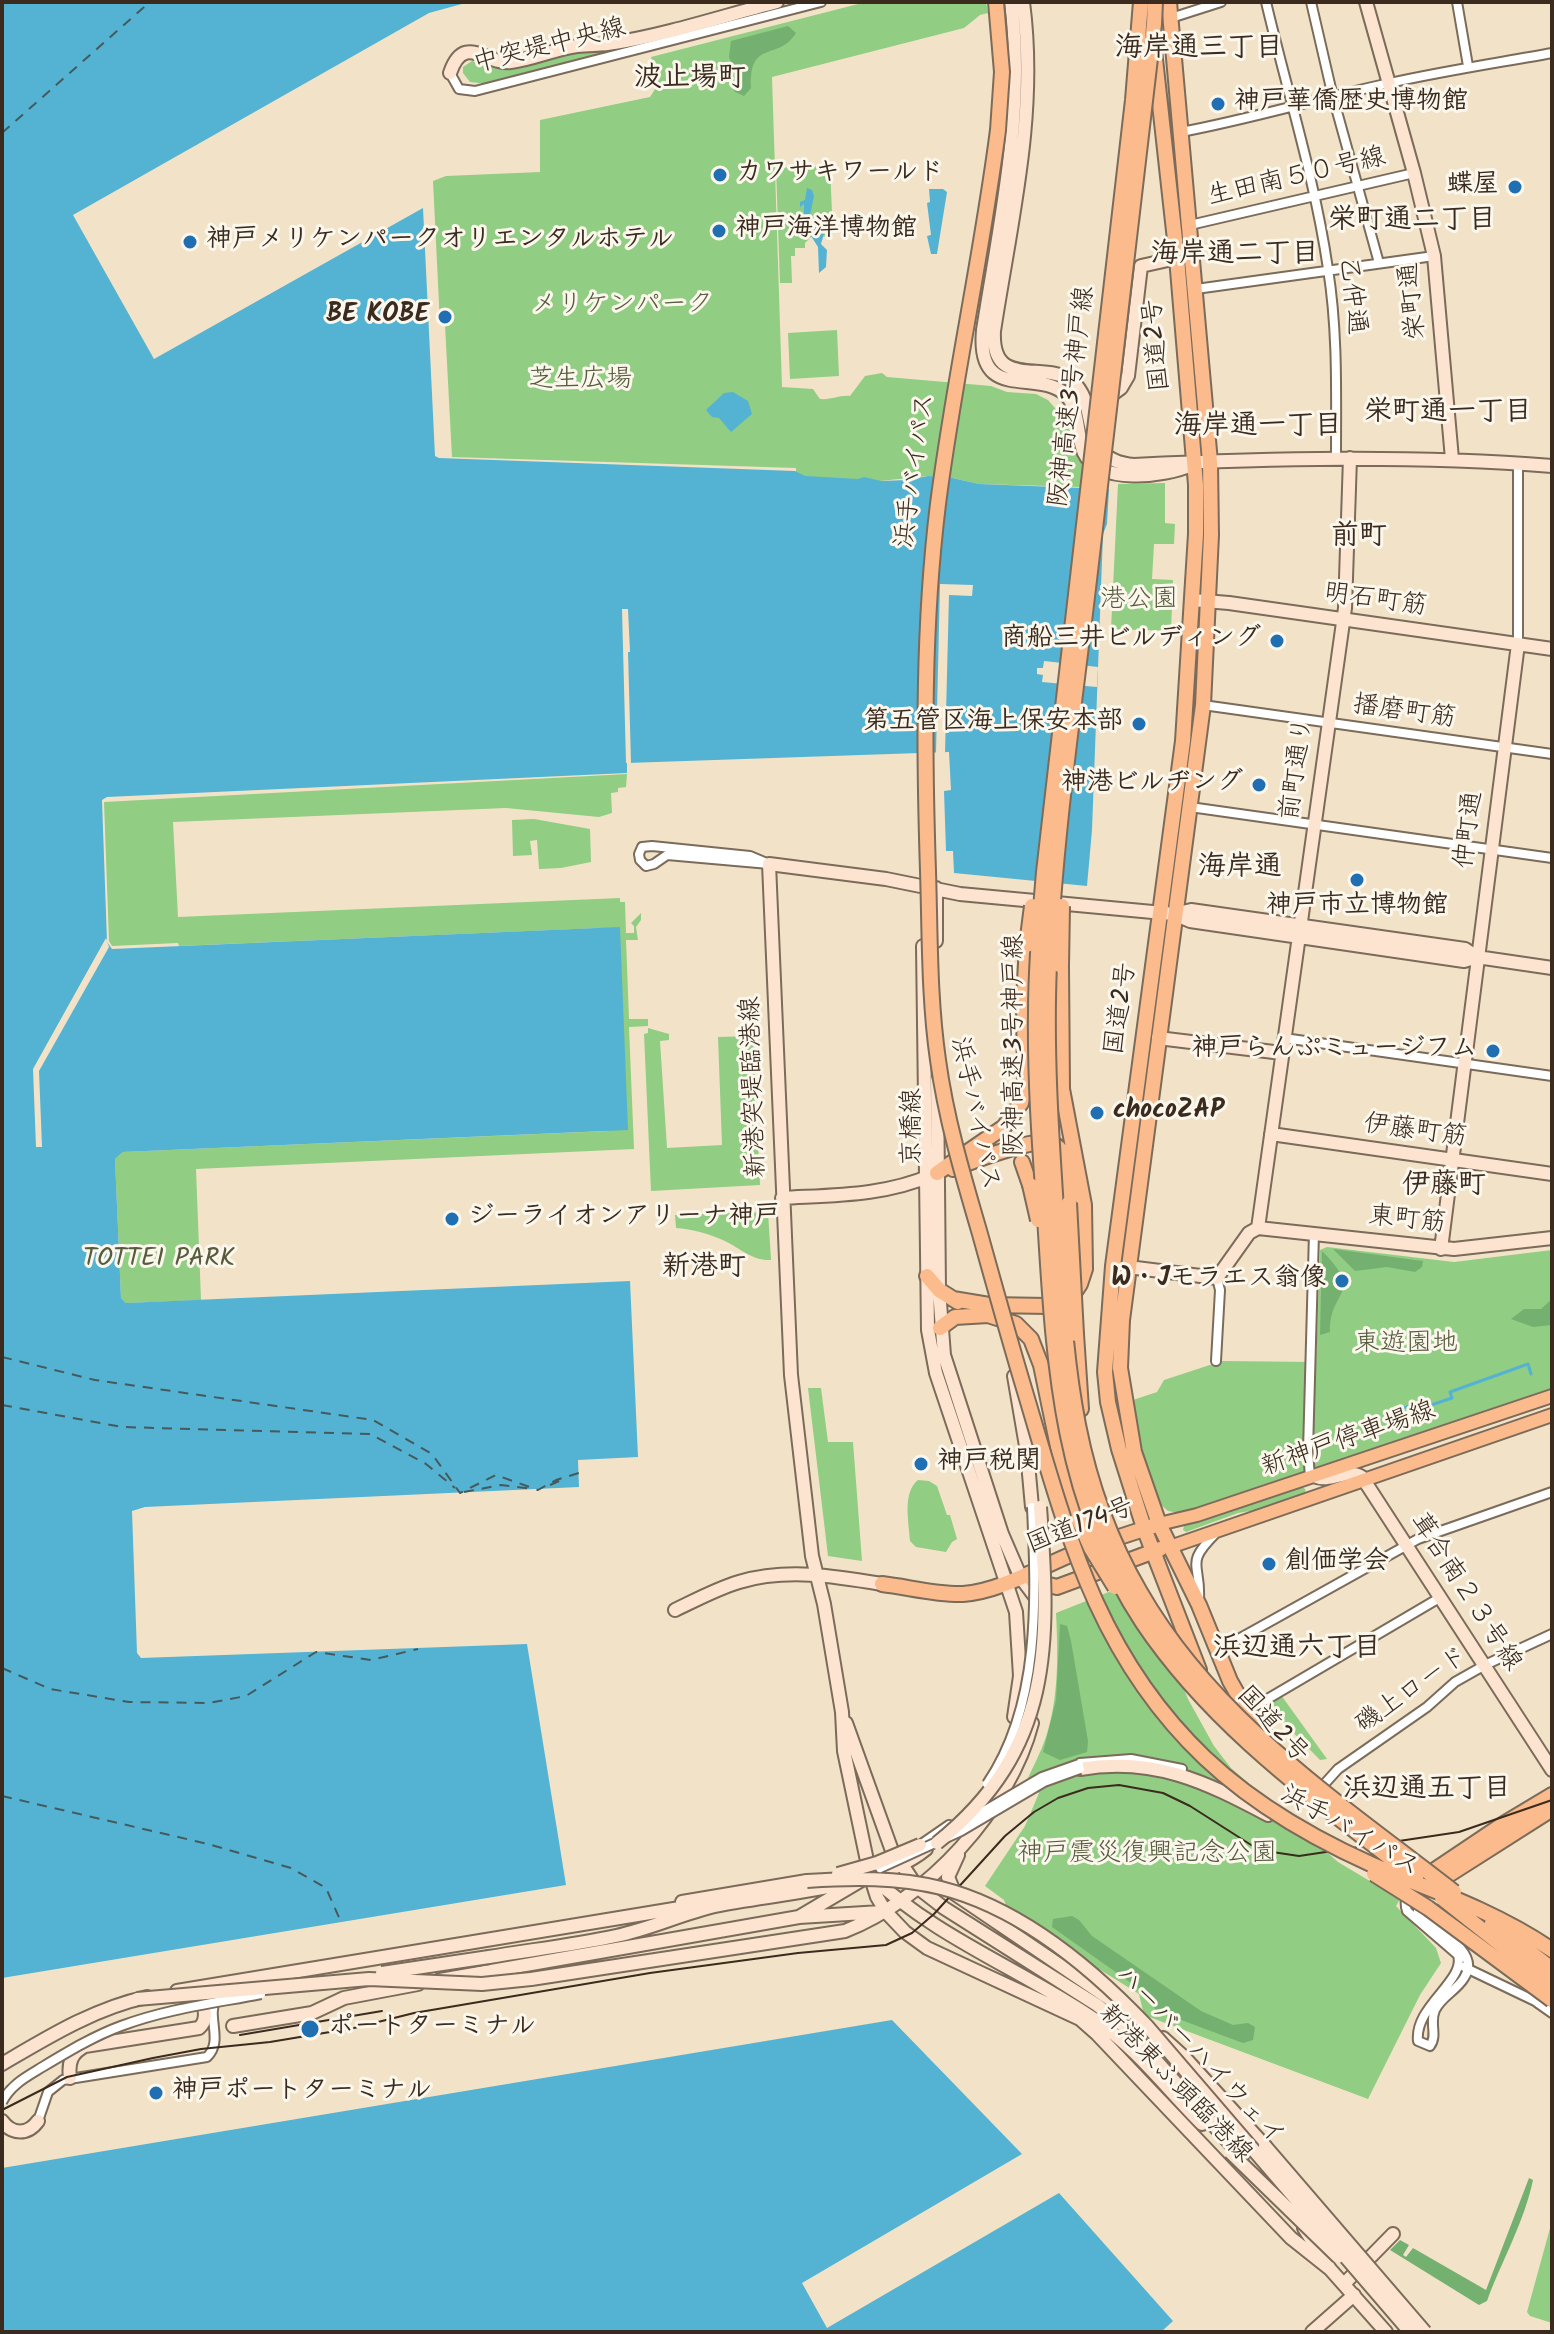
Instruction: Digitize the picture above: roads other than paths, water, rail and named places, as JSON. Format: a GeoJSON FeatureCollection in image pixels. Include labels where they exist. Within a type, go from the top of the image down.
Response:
{"type":"FeatureCollection","features":[{"type":"Feature","properties":{"kind":"highway","name":"浜手バイパス"},"geometry":{"type":"LineString","coordinates":[[994,2],[998,73],[994,130],[935,498],[925,595],[921,717],[928,973],[934,1054],[949,1137],[1067,1544],[1094,1613],[1116,1654],[1170,1728],[1223,1780],[1270,1813],[1406,1892],[1552,2000]]}},
{"type":"Feature","properties":{"kind":"highway","name":"浜手バイパス"},"geometry":{"type":"LineString","coordinates":[[994,2],[1002,72],[998,130],[939,499],[929,595],[925,732],[932,987],[937,1055],[953,1135],[1022,1381],[1076,1556],[1098,1611],[1119,1652],[1174,1726],[1226,1777],[1270,1813],[1327,1843],[1493,1915],[1552,1950]]}},
{"type":"Feature","properties":{"kind":"highway","name":"阪神高速3号神戸線"},"geometry":{"type":"LineString","coordinates":[[1141,2],[1059,793],[1049,967],[1054,1166],[1072,1400],[1082,1452],[1126,1566],[1153,1615],[1178,1651],[1229,1709],[1295,1768],[1552,1967]]}},
{"type":"Feature","properties":{"kind":"highway","name":"阪神高速3号神戸線"},"geometry":{"type":"LineString","coordinates":[[1152,2],[1154,24],[1059,793],[1042,896],[1036,1010],[1037,1096],[1051,1316],[1062,1413],[1071,1455],[1103,1546],[1143,1622],[1196,1692],[1279,1771],[1552,1986]]}},
{"type":"Feature","properties":{"kind":"highway","name":"国道2号"},"geometry":{"type":"LineString","coordinates":[[1152,2],[1177,258],[1194,464],[1196,534],[1183,741],[1158,1038],[1128,1267],[1120,1368],[1155,1551],[1195,1662],[1210,1693],[1243,1738],[1310,1801],[1421,1886]]}},
{"type":"Feature","properties":{"kind":"highway","name":"国道2号"},"geometry":{"type":"LineString","coordinates":[[1169,2],[1210,462],[1208,601],[1203,705],[1190,807],[1167,914],[1113,1266],[1105,1372],[1108,1402],[1119,1449],[1152,1526],[1170,1547],[1247,1711],[1276,1746],[1438,1875]]}},
{"type":"Feature","properties":{"kind":"highway"},"geometry":{"type":"LineString","coordinates":[[931,1175],[992,1136],[1017,1111],[1025,1084],[1027,945],[1038,863],[1059,793]]}},
{"type":"Feature","properties":{"kind":"highway"},"geometry":{"type":"LineString","coordinates":[[927,1276],[939,1290],[953,1299],[972,1309],[988,1310],[1048,1306],[1066,1300],[1077,1290],[1085,1269],[1061,1070],[1059,793]]}},
{"type":"Feature","properties":{"kind":"highway"},"geometry":{"type":"LineString","coordinates":[[931,1175],[1038,1143],[1049,1143],[1061,1150],[1076,1204],[1081,1410],[1087,1451],[1103,1513]]}},
{"type":"Feature","properties":{"kind":"highway"},"geometry":{"type":"LineString","coordinates":[[1022,1162],[1040,1231],[1051,1316]]}},
{"type":"Feature","properties":{"kind":"highway"},"geometry":{"type":"LineString","coordinates":[[953,1299],[988,1310],[1016,1324],[1031,1339],[1041,1365],[1062,1466],[1091,1548],[1120,1594],[1143,1622]]}},
{"type":"Feature","properties":{"kind":"highway"},"geometry":{"type":"LineString","coordinates":[[940,1328],[972,1309]]}},
{"type":"Feature","properties":{"kind":"highway"},"geometry":{"type":"LineString","coordinates":[[955,1317],[988,1310]]}},
{"type":"Feature","properties":{"kind":"highway","name":"国道174号"},"geometry":{"type":"LineString","coordinates":[[882,1584],[958,1594],[976,1592],[1021,1578],[1051,1562],[1152,1526]]}},
{"type":"Feature","properties":{"kind":"highway","name":"国道174号"},"geometry":{"type":"LineString","coordinates":[[1021,1578],[1057,1587],[1170,1547]]}},
{"type":"Feature","properties":{"kind":"highway"},"geometry":{"type":"LineString","coordinates":[[1421,1886],[1552,1795]]}},
{"type":"Feature","properties":{"kind":"highway"},"geometry":{"type":"LineString","coordinates":[[1438,1875],[1552,1809]]}},
{"type":"Feature","properties":{"kind":"main road","name":"新神戸停車場線"},"geometry":{"type":"LineString","coordinates":[[1152,1526],[1197,1515],[1552,1396]]}},
{"type":"Feature","properties":{"kind":"main road","name":"新神戸停車場線"},"geometry":{"type":"LineString","coordinates":[[1170,1547],[1552,1416]]}},
{"type":"Feature","properties":{"kind":"main road"},"geometry":{"type":"LineString","coordinates":[[1312,1476],[1315,1485],[1324,1488],[1361,1482]]}},
{"type":"Feature","properties":{"kind":"main road"},"geometry":{"type":"LineString","coordinates":[[1438,1875],[1552,1967]]}},
{"type":"Feature","properties":{"kind":"main road"},"geometry":{"type":"LineString","coordinates":[[1421,1886],[1552,1986]]}},
{"type":"Feature","properties":{"kind":"street","name":"中突堤中央線"},"geometry":{"type":"LineString","coordinates":[[777,2],[616,43],[578,46],[516,61],[501,62],[479,53],[467,52],[456,60],[450,73],[459,89],[475,91],[821,2]]}},
{"type":"Feature","properties":{"kind":"street"},"geometry":{"type":"LineString","coordinates":[[1011,2],[1019,131]]}},
{"type":"Feature","properties":{"kind":"street"},"geometry":{"type":"LineString","coordinates":[[1023,2],[1029,59],[992,310],[982,341],[988,365],[1007,380],[1050,386],[1064,394],[1073,405],[1085,455],[1096,468],[1115,474],[1174,473],[1194,464]]}},
{"type":"Feature","properties":{"kind":"street"},"geometry":{"type":"LineString","coordinates":[[1171,18],[1221,2]]}},
{"type":"Feature","properties":{"kind":"street","name":"乙仲通"},"geometry":{"type":"LineString","coordinates":[[1266,2],[1314,196],[1328,270],[1337,354],[1336,458]]}},
{"type":"Feature","properties":{"kind":"street"},"geometry":{"type":"LineString","coordinates":[[1311,2],[1333,97],[1379,263]]}},
{"type":"Feature","properties":{"kind":"street","name":"栄町通"},"geometry":{"type":"LineString","coordinates":[[1366,2],[1434,256],[1452,459]]}},
{"type":"Feature","properties":{"kind":"street"},"geometry":{"type":"LineString","coordinates":[[1457,2],[1468,66]]}},
{"type":"Feature","properties":{"kind":"street"},"geometry":{"type":"LineString","coordinates":[[1181,132],[1468,66],[1552,53]]}},
{"type":"Feature","properties":{"kind":"street","name":"生田南５０号線"},"geometry":{"type":"LineString","coordinates":[[1190,225],[1414,173]]}},
{"type":"Feature","properties":{"kind":"street"},"geometry":{"type":"LineString","coordinates":[[1196,289],[1434,256]]}},
{"type":"Feature","properties":{"kind":"street"},"geometry":{"type":"LineString","coordinates":[[1087,413],[1119,391],[1127,379],[1141,266],[1177,258]]}},
{"type":"Feature","properties":{"kind":"street"},"geometry":{"type":"LineString","coordinates":[[992,310],[994,341],[1003,362],[1018,371],[1054,374],[1069,380],[1081,394],[1096,444],[1115,460],[1134,465],[1336,458],[1452,459],[1552,466]]}},
{"type":"Feature","properties":{"kind":"street","name":"前町通り"},"geometry":{"type":"LineString","coordinates":[[1258,1228],[1343,620],[1350,458]]}},
{"type":"Feature","properties":{"kind":"street","name":"仲町通"},"geometry":{"type":"LineString","coordinates":[[1441,1249],[1518,644],[1518,463]]}},
{"type":"Feature","properties":{"kind":"street","name":"明石町筋"},"geometry":{"type":"LineString","coordinates":[[1192,600],[1552,649]]}},
{"type":"Feature","properties":{"kind":"street","name":"播磨町筋"},"geometry":{"type":"LineString","coordinates":[[1203,705],[1552,754]]}},
{"type":"Feature","properties":{"kind":"street"},"geometry":{"type":"LineString","coordinates":[[1190,807],[1552,858]]}},
{"type":"Feature","properties":{"kind":"street"},"geometry":{"type":"LineString","coordinates":[[769,864],[750,856],[648,845],[642,847],[639,857],[648,866],[665,855],[769,864],[960,894],[1167,914],[1191,910],[1299,931],[1465,949],[1477,957],[1552,968]]}},
{"type":"Feature","properties":{"kind":"street","name":"新港突堤臨港線"},"geometry":{"type":"LineString","coordinates":[[769,864],[791,1381],[817,1575],[842,1712],[844,1751],[870,1875],[886,1912]]}},
{"type":"Feature","properties":{"kind":"street","name":"京橋線"},"geometry":{"type":"LineString","coordinates":[[922,886],[931,1175],[940,1328],[949,1376],[1002,1534],[1021,1578],[1039,1600],[1041,1614],[1040,1663],[1031,1727],[1005,1787],[963,1846]]}},
{"type":"Feature","properties":{"kind":"street","name":"京橋線"},"geometry":{"type":"LineString","coordinates":[[870,1875],[921,1853],[969,1809],[983,1791],[1006,1743],[1016,1710],[1020,1676],[1016,1612],[936,1373],[928,1330],[936,888]]}},
{"type":"Feature","properties":{"kind":"street"},"geometry":{"type":"LineString","coordinates":[[1158,1038],[1282,1053]]}},
{"type":"Feature","properties":{"kind":"street"},"geometry":{"type":"LineString","coordinates":[[1284,1038],[1552,1076]]}},
{"type":"Feature","properties":{"kind":"street","name":"伊藤町筋"},"geometry":{"type":"LineString","coordinates":[[1271,1134],[1552,1174]]}},
{"type":"Feature","properties":{"kind":"street"},"geometry":{"type":"LineString","coordinates":[[782,1198],[876,1193],[931,1175]]}},
{"type":"Feature","properties":{"kind":"street"},"geometry":{"type":"LineString","coordinates":[[1216,1361],[1220,1290],[1217,1278],[1249,1233],[1258,1228]]}},
{"type":"Feature","properties":{"kind":"street","name":"東町筋"},"geometry":{"type":"LineString","coordinates":[[1258,1228],[1441,1249],[1552,1238]]}},
{"type":"Feature","properties":{"kind":"street"},"geometry":{"type":"LineString","coordinates":[[1312,1476],[1307,1461],[1314,1233]]}},
{"type":"Feature","properties":{"kind":"street"},"geometry":{"type":"LineString","coordinates":[[1128,1267],[1217,1278]]}},
{"type":"Feature","properties":{"kind":"street"},"geometry":{"type":"LineString","coordinates":[[920,1845],[947,1826],[977,1797],[994,1773],[1013,1732],[1024,1694],[1032,1623],[1032,1507],[1023,1422],[1007,1344]]}},
{"type":"Feature","properties":{"kind":"street"},"geometry":{"type":"LineString","coordinates":[[937,1843],[977,1808],[1004,1772],[1031,1716],[1039,1679],[1044,1637],[1045,1571],[1040,1507],[1022,1381]]}},
{"type":"Feature","properties":{"kind":"street","name":"葺合南２３号線"},"geometry":{"type":"LineString","coordinates":[[1361,1482],[1441,1597],[1552,1770]]}},
{"type":"Feature","properties":{"kind":"street"},"geometry":{"type":"LineString","coordinates":[[1217,1652],[1406,1545],[1552,1492]]}},
{"type":"Feature","properties":{"kind":"street"},"geometry":{"type":"LineString","coordinates":[[1199,1605],[1200,1586],[1194,1562],[1197,1552],[1219,1529]]}},
{"type":"Feature","properties":{"kind":"street"},"geometry":{"type":"LineString","coordinates":[[675,1610],[701,1597],[757,1578],[817,1575],[882,1584]]}},
{"type":"Feature","properties":{"kind":"street"},"geometry":{"type":"LineString","coordinates":[[1247,1711],[1441,1597]]}},
{"type":"Feature","properties":{"kind":"street","name":"磯上ロード"},"geometry":{"type":"LineString","coordinates":[[1310,1801],[1338,1769],[1427,1707],[1455,1682],[1552,1634]]}},
{"type":"Feature","properties":{"kind":"street","name":"新港突堤臨港線"},"geometry":{"type":"LineString","coordinates":[[842,1712],[891,1848],[917,1887]]}},
{"type":"Feature","properties":{"kind":"street"},"geometry":{"type":"LineString","coordinates":[[808,1884],[877,1863],[920,1845],[1060,1769],[1113,1759],[1149,1761],[1182,1769],[1226,1787],[1270,1813]]}},
{"type":"Feature","properties":{"kind":"street"},"geometry":{"type":"LineString","coordinates":[[7,2060],[76,2022],[137,1999],[808,1884],[879,1868],[937,1843],[1044,1782],[1080,1769],[1114,1764],[1165,1770],[1211,1786],[1270,1813]]}},
{"type":"Feature","properties":{"kind":"street"},"geometry":{"type":"LineString","coordinates":[[137,1999],[369,1979],[482,1984],[845,1931],[899,1903],[963,1846]]}},
{"type":"Feature","properties":{"kind":"street"},"geometry":{"type":"LineString","coordinates":[[963,1846],[948,1877],[955,1894],[1139,2020],[1195,2069],[1425,2332]]}},
{"type":"Feature","properties":{"kind":"street"},"geometry":{"type":"LineString","coordinates":[[870,1875],[899,1903],[1095,2020],[1123,2042],[1352,2271]]}},
{"type":"Feature","properties":{"kind":"street"},"geometry":{"type":"LineString","coordinates":[[799,1917],[870,1875]]}},
{"type":"Feature","properties":{"kind":"street"},"geometry":{"type":"LineString","coordinates":[[2,2102],[14,2086],[69,2051],[123,2025],[180,2009],[327,1981],[615,1937],[717,1906],[821,1889],[870,1875]]}},
{"type":"Feature","properties":{"kind":"street","name":"ハーバーハイウェイ"},"geometry":{"type":"LineString","coordinates":[[808,1884],[879,1879],[944,1889],[1001,1911],[1076,1962],[1147,2026],[1410,2332]]}},
{"type":"Feature","properties":{"kind":"street","name":"ハーバーハイウェイ"},"geometry":{"type":"LineString","coordinates":[[808,1884],[875,1885],[941,1895],[999,1916],[1073,1966],[1122,2008],[1403,2332]]}},
{"type":"Feature","properties":{"kind":"street"},"geometry":{"type":"LineString","coordinates":[[1421,1886],[1418,1915],[1468,1957],[1468,1971],[1434,2011],[1433,2043],[1430,2046],[1420,2044],[1417,2037],[1419,2027],[1435,1997],[1458,1972],[1460,1963],[1458,1955],[1407,1911],[1409,1889],[1421,1886]]}},
{"type":"Feature","properties":{"kind":"street","name":"新港東ふ頭臨港線"},"geometry":{"type":"LineString","coordinates":[[917,1887],[956,1916],[1097,2005],[1129,2030],[1298,2219],[1330,2269]]}},
{"type":"Feature","properties":{"kind":"street"},"geometry":{"type":"LineString","coordinates":[[233,2026],[312,2013],[344,1998],[502,1967],[799,1917],[886,1912]]}},
{"type":"Feature","properties":{"kind":"street","name":"新港東ふ頭臨港線"},"geometry":{"type":"LineString","coordinates":[[886,1912],[905,1932],[927,1948],[1080,2019],[1291,2238],[1330,2269],[1386,2332]]}},
{"type":"Feature","properties":{"kind":"street"},"geometry":{"type":"LineString","coordinates":[[1460,1963],[1468,1971],[1535,2001],[1552,2013]]}},
{"type":"Feature","properties":{"kind":"street"},"geometry":{"type":"LineString","coordinates":[[137,1999],[327,1981]]}},
{"type":"Feature","properties":{"kind":"street"},"geometry":{"type":"LineString","coordinates":[[2,2121],[9,2129],[20,2132],[31,2129],[38,2121],[48,2092],[70,2078],[207,2057],[215,2042],[213,2003],[226,1991]]}},
{"type":"Feature","properties":{"kind":"street"},"geometry":{"type":"LineString","coordinates":[[70,2078],[70,2061],[85,2046],[199,2028],[204,2022],[203,2004],[196,1996],[186,1994]]}},
{"type":"Feature","properties":{"kind":"street"},"geometry":{"type":"LineString","coordinates":[[1344,2284],[1393,2234]]}},
{"type":"Feature","properties":{"kind":"street"},"geometry":{"type":"LineString","coordinates":[[1312,2332],[1354,2295]]}},
{"type":"Feature","properties":{"kind":"water"},"geometry":{"type":"Polygon","coordinates":[[[2,2],[469,2],[429,13],[73,215],[154,359],[423,208],[435,456],[439,458],[795,471],[805,476],[864,477],[881,481],[928,476],[979,484],[1109,489],[1107,524],[1103,534],[1092,830],[1087,886],[954,873],[953,851],[946,851],[944,791],[951,790],[949,752],[627,763],[627,773],[107,797],[102,800],[107,942],[112,949],[620,927],[628,1130],[123,1152],[115,1159],[121,1298],[126,1303],[630,1281],[638,1457],[578,1460],[579,1487],[145,1507],[132,1511],[137,1653],[141,1658],[527,1644],[566,1885],[2,1978],[2,2]]]}},
{"type":"Feature","properties":{"kind":"water"},"geometry":{"type":"Polygon","coordinates":[[[807,188],[812,190],[814,196],[810,215],[825,230],[821,244],[827,250],[826,267],[819,273],[818,247],[804,225],[804,204],[800,207],[807,188]]]}},
{"type":"Feature","properties":{"kind":"water"},"geometry":{"type":"Polygon","coordinates":[[[929,189],[947,192],[937,254],[931,254],[927,236],[931,235],[927,203],[930,202],[929,189]]]}},
{"type":"Feature","properties":{"kind":"water"},"geometry":{"type":"Polygon","coordinates":[[[733,392],[748,401],[752,414],[731,432],[719,418],[712,417],[706,410],[724,393],[733,392]]]}},
{"type":"Feature","properties":{"kind":"water"},"geometry":{"type":"Polygon","coordinates":[[[892,2020],[1022,2154],[802,2283],[827,2328],[1059,2193],[1173,2321],[1161,2332],[2,2332],[2,2168],[892,2020]]]}},
{"type":"Feature","properties":{"kind":"waterway"},"geometry":{"type":"LineString","coordinates":[[1404,1408],[1426,1400],[1428,1406],[1452,1398],[1450,1392],[1528,1364],[1531,1374]]}},
{"type":"Feature","properties":{"kind":"tram line"},"geometry":{"type":"LineString","coordinates":[[2,2110],[67,2077],[201,2049],[270,2042],[354,2028],[414,2013],[650,1973],[798,1953],[886,1945],[912,1933],[934,1914],[1005,1836],[1034,1812],[1058,1798],[1088,1788],[1119,1785],[1163,1793],[1190,1806],[1259,1850],[1299,1856],[1459,1832],[1552,1800]]}},
{"type":"Feature","properties":{"kind":"tram line"},"geometry":{"type":"LineString","coordinates":[[240,2035],[382,2011]]}},
{"type":"Feature","properties":{"kind":"place","name":"神戸華僑歴史博物館"},"geometry":{"type":"Point","coordinates":[1218,104]}},
{"type":"Feature","properties":{"kind":"place","name":"カワサキワールド"},"geometry":{"type":"Point","coordinates":[720,175]}},
{"type":"Feature","properties":{"kind":"place","name":"蝶屋"},"geometry":{"type":"Point","coordinates":[1515,187]}},
{"type":"Feature","properties":{"kind":"place","name":"神戸海洋博物館"},"geometry":{"type":"Point","coordinates":[719,231]}},
{"type":"Feature","properties":{"kind":"place","name":"神戸メリケンパークオリエンタルホテル"},"geometry":{"type":"Point","coordinates":[190,242]}},
{"type":"Feature","properties":{"kind":"place","name":"BE KOBE"},"geometry":{"type":"Point","coordinates":[445,317]}},
{"type":"Feature","properties":{"kind":"place","name":"商船三井ビルディング"},"geometry":{"type":"Point","coordinates":[1277,641]}},
{"type":"Feature","properties":{"kind":"place","name":"第五管区海上保安本部"},"geometry":{"type":"Point","coordinates":[1139,724]}},
{"type":"Feature","properties":{"kind":"place","name":"神港ビルヂング"},"geometry":{"type":"Point","coordinates":[1259,785]}},
{"type":"Feature","properties":{"kind":"place","name":"神戸市立博物館"},"geometry":{"type":"Point","coordinates":[1357,880]}},
{"type":"Feature","properties":{"kind":"place","name":"神戸らんぷミュージフム"},"geometry":{"type":"Point","coordinates":[1493,1051]}},
{"type":"Feature","properties":{"kind":"place","name":"chocoZAP"},"geometry":{"type":"Point","coordinates":[1097,1113]}},
{"type":"Feature","properties":{"kind":"place","name":"ジーライオンアリーナ神戸"},"geometry":{"type":"Point","coordinates":[452,1219]}},
{"type":"Feature","properties":{"kind":"place","name":"W・Jモラエス翁像"},"geometry":{"type":"Point","coordinates":[1342,1281]}},
{"type":"Feature","properties":{"kind":"place","name":"神戸税関"},"geometry":{"type":"Point","coordinates":[921,1464]}},
{"type":"Feature","properties":{"kind":"place","name":"創価学会"},"geometry":{"type":"Point","coordinates":[1269,1564]}},
{"type":"Feature","properties":{"kind":"place","name":"ポートターミナル"},"geometry":{"type":"Point","coordinates":[310,2029]}},
{"type":"Feature","properties":{"kind":"place","name":"神戸ポートターミナル"},"geometry":{"type":"Point","coordinates":[156,2093]}},
{"type":"Feature","properties":{"kind":"district","name":"海岸通三丁目"},"geometry":{"type":"Point","coordinates":[1199,50]}},
{"type":"Feature","properties":{"kind":"district","name":"波止場町"},"geometry":{"type":"Point","coordinates":[690,80]}},
{"type":"Feature","properties":{"kind":"district","name":"栄町通二丁目"},"geometry":{"type":"Point","coordinates":[1412,222]}},
{"type":"Feature","properties":{"kind":"district","name":"海岸通二丁目"},"geometry":{"type":"Point","coordinates":[1235,256]}},
{"type":"Feature","properties":{"kind":"district","name":"栄町通一丁目"},"geometry":{"type":"Point","coordinates":[1448,414]}},
{"type":"Feature","properties":{"kind":"district","name":"海岸通一丁目"},"geometry":{"type":"Point","coordinates":[1258,428]}},
{"type":"Feature","properties":{"kind":"district","name":"前町"},"geometry":{"type":"Point","coordinates":[1359,538]}},
{"type":"Feature","properties":{"kind":"district","name":"海岸通"},"geometry":{"type":"Point","coordinates":[1240,869]}},
{"type":"Feature","properties":{"kind":"district","name":"伊藤町"},"geometry":{"type":"Point","coordinates":[1444,1187]}},
{"type":"Feature","properties":{"kind":"district","name":"新港町"},"geometry":{"type":"Point","coordinates":[704,1269]}},
{"type":"Feature","properties":{"kind":"district","name":"浜辺通六丁目"},"geometry":{"type":"Point","coordinates":[1297,1650]}},
{"type":"Feature","properties":{"kind":"district","name":"浜辺通五丁目"},"geometry":{"type":"Point","coordinates":[1427,1791]}},
{"type":"Feature","properties":{"kind":"park label","name":"メリケンパーク"},"geometry":{"type":"Point","coordinates":[622,307]}},
{"type":"Feature","properties":{"kind":"park label","name":"芝生広場"},"geometry":{"type":"Point","coordinates":[580,382]}},
{"type":"Feature","properties":{"kind":"park label","name":"港公園"},"geometry":{"type":"Point","coordinates":[1139,602]}},
{"type":"Feature","properties":{"kind":"park label","name":"TOTTEI PARK"},"geometry":{"type":"Point","coordinates":[159,1261]}},
{"type":"Feature","properties":{"kind":"park label","name":"東遊園地"},"geometry":{"type":"Point","coordinates":[1406,1346]}},
{"type":"Feature","properties":{"kind":"park label","name":"神戸震災復興記念公園"},"geometry":{"type":"Point","coordinates":[1147,1856]}}]}
